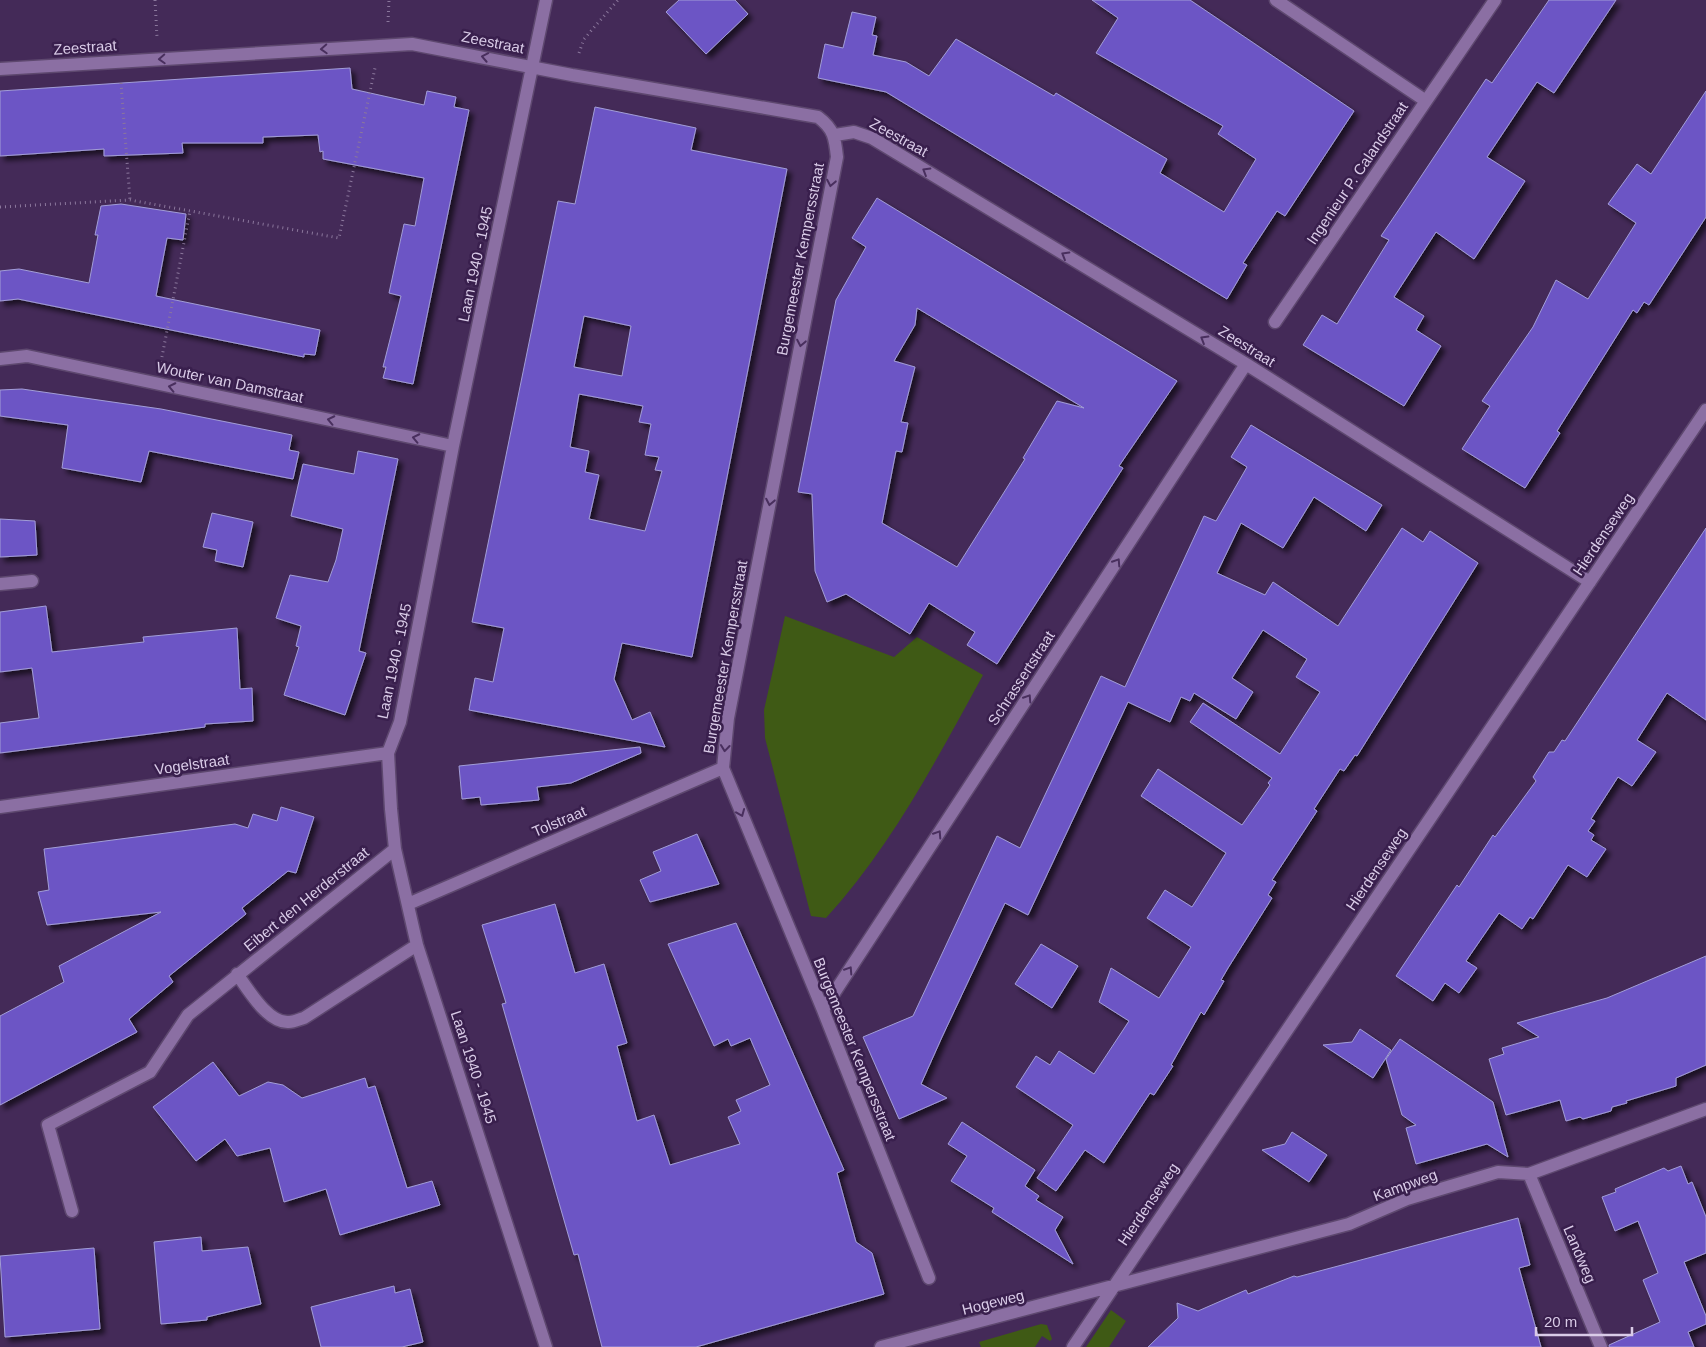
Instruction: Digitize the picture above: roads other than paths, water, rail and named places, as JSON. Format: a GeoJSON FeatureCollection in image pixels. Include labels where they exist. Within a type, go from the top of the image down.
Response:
{"type":"FeatureCollection","features":[{"type":"Feature","properties":{"kind":"street","name":"Laan 1940 - 1945"},"geometry":{"type":"LineString","coordinates":[[546,0],[453,446],[400,722],[388,753],[395,849],[417,946],[546,1347]]}},
{"type":"Feature","properties":{"kind":"street"},"geometry":{"type":"LineString","coordinates":[[1276,0],[1426,101]]}},
{"type":"Feature","properties":{"kind":"street","name":"Ingenieur P. Calandstraat"},"geometry":{"type":"LineString","coordinates":[[1275,322],[1495,0]]}},
{"type":"Feature","properties":{"kind":"street","name":"Zeestraat"},"geometry":{"type":"LineString","coordinates":[[0,68],[412,44],[572,75],[818,118],[829,125],[835,135],[854,132],[872,138],[1246,364],[1590,582]]}},
{"type":"Feature","properties":{"kind":"street","name":"Burgemeester Kempersstraat"},"geometry":{"type":"LineString","coordinates":[[835,135],[836,157],[728,718],[723,768],[929,1278]]}},
{"type":"Feature","properties":{"kind":"street","name":"Wouter van Damstraat"},"geometry":{"type":"LineString","coordinates":[[0,359],[27,356],[453,446]]}},
{"type":"Feature","properties":{"kind":"street","name":"Schrassertstraat"},"geometry":{"type":"LineString","coordinates":[[822,1010],[1246,364]]}},
{"type":"Feature","properties":{"kind":"street","name":"Hierdenseweg"},"geometry":{"type":"LineString","coordinates":[[1073,1347],[1706,410]]}},
{"type":"Feature","properties":{"kind":"street"},"geometry":{"type":"LineString","coordinates":[[0,584],[32,581]]}},
{"type":"Feature","properties":{"kind":"street","name":"Vogelstraat"},"geometry":{"type":"LineString","coordinates":[[0,807],[388,753]]}},
{"type":"Feature","properties":{"kind":"street","name":"Tolstraat"},"geometry":{"type":"LineString","coordinates":[[408,904],[723,768]]}},
{"type":"Feature","properties":{"kind":"street","name":"Eibert den Herderstraat"},"geometry":{"type":"LineString","coordinates":[[72,1211],[48,1125],[150,1072],[188,1015],[395,849]]}},
{"type":"Feature","properties":{"kind":"street"},"geometry":{"type":"LineString","coordinates":[[237,974],[264,1010],[276,1019],[288,1022],[304,1018],[417,946]]}},
{"type":"Feature","properties":{"kind":"street","name":"Kampweg"},"geometry":{"type":"LineString","coordinates":[[1112,1287],[1349,1224],[1407,1199],[1498,1172],[1529,1174],[1706,1110]]}},
{"type":"Feature","properties":{"kind":"street","name":"Landweg"},"geometry":{"type":"LineString","coordinates":[[1529,1174],[1601,1347]]}},
{"type":"Feature","properties":{"kind":"street","name":"Hogeweg"},"geometry":{"type":"LineString","coordinates":[[881,1347],[1112,1287]]}}]}
